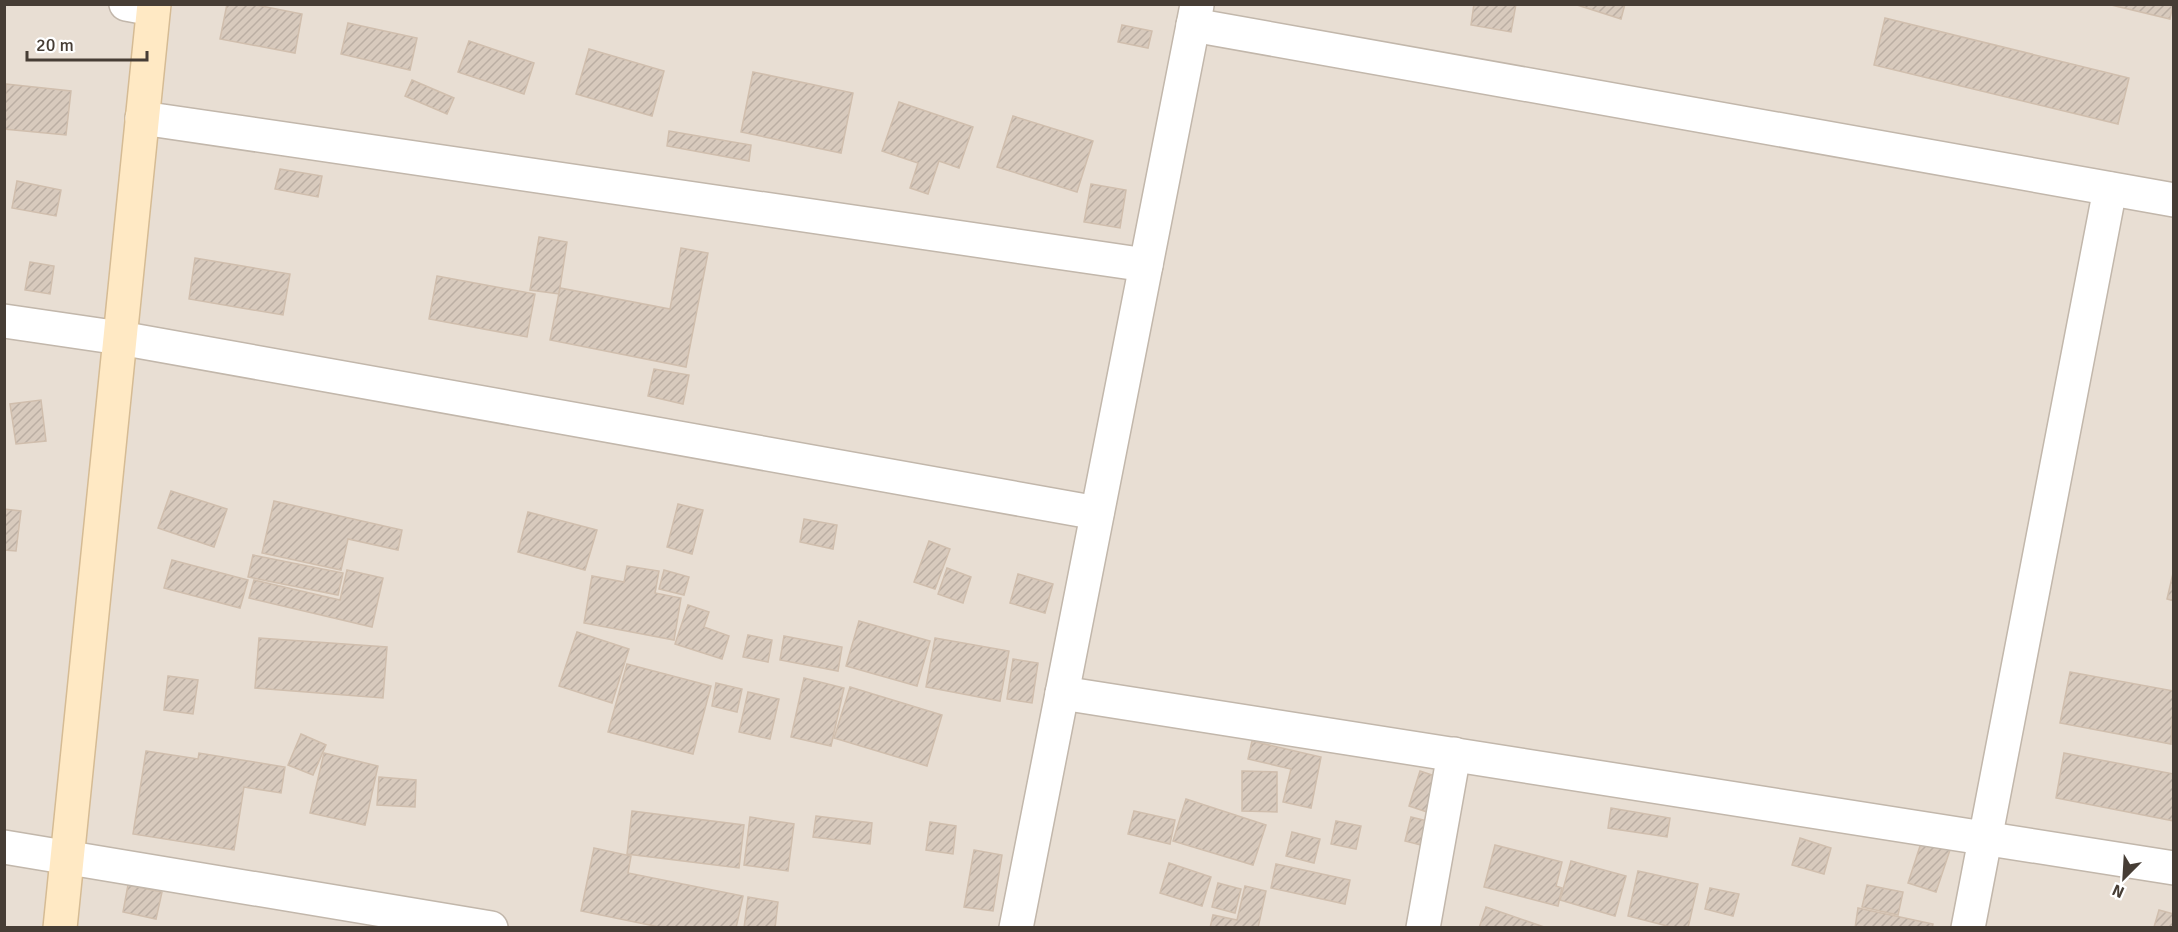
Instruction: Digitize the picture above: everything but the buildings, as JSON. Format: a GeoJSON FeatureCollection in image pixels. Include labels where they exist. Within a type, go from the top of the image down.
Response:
{"type":"FeatureCollection","features":[{"type":"Feature","properties":{"kind":"main road"},"geometry":{"type":"LineString","coordinates":[[60,927],[142,118],[144,6]]}},
{"type":"Feature","properties":{"kind":"street"},"geometry":{"type":"LineString","coordinates":[[1016,927],[1195,15],[2174,200]]}},
{"type":"Feature","properties":{"kind":"street"},"geometry":{"type":"LineString","coordinates":[[142,118],[1146,265]]}},
{"type":"Feature","properties":{"kind":"street"},"geometry":{"type":"LineString","coordinates":[[1968,927],[2110,189]]}},
{"type":"Feature","properties":{"kind":"street"},"geometry":{"type":"LineString","coordinates":[[4,321],[120,338],[1097,513]]}},
{"type":"Feature","properties":{"kind":"street"},"geometry":{"type":"LineString","coordinates":[[1062,693],[2174,868]]}},
{"type":"Feature","properties":{"kind":"street"},"geometry":{"type":"LineString","coordinates":[[1423,927],[1454,754]]}},
{"type":"Feature","properties":{"kind":"street"},"geometry":{"type":"LineString","coordinates":[[4,847],[491,927]]}},
{"type":"Feature","properties":{"kind":"shaded area"},"geometry":{"type":"Polygon","coordinates":[[[5,5],[2173,5],[2173,927],[5,927],[5,5]]]}}]}
